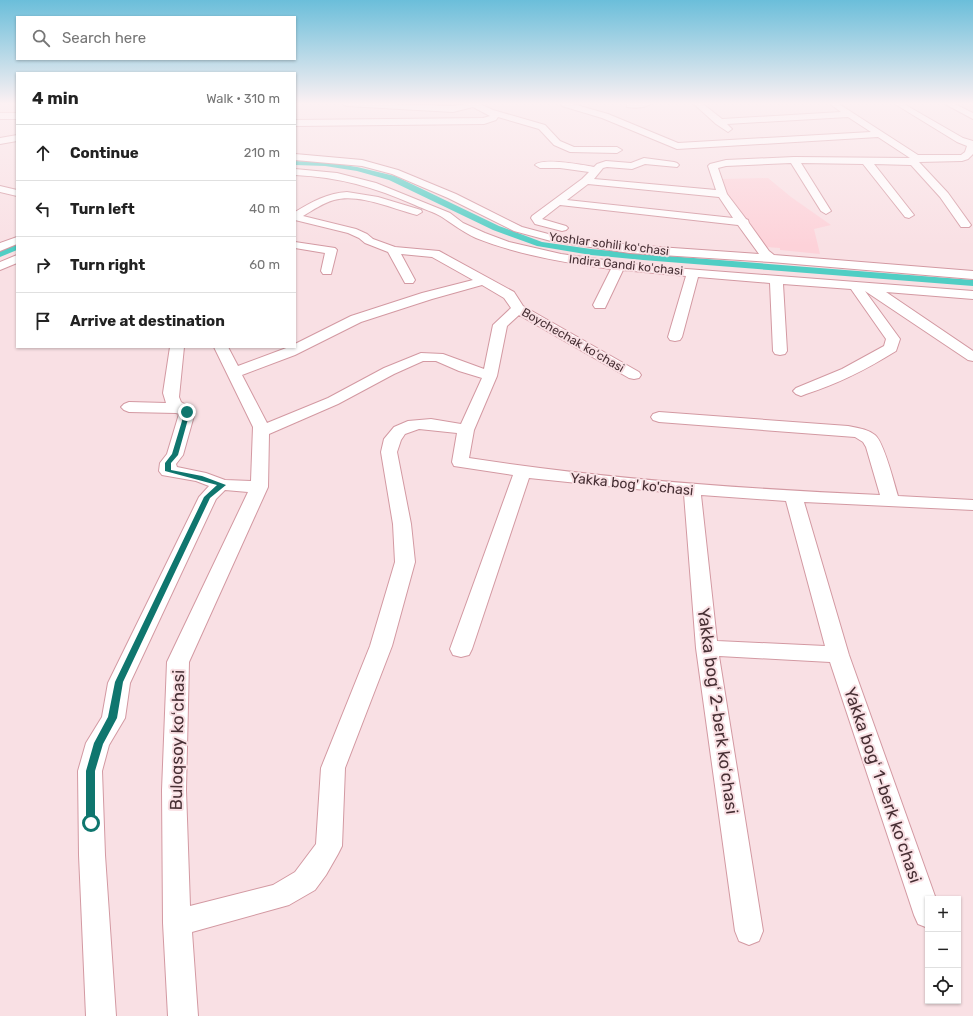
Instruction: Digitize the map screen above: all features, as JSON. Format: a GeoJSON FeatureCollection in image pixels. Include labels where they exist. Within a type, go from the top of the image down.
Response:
{"type":"FeatureCollection","features":[{"type":"Feature","properties":{"kind":"street"},"geometry":{"type":"LineString","coordinates":[[714,151],[726,162]]}},
{"type":"Feature","properties":{"kind":"street"},"geometry":{"type":"LineString","coordinates":[[903,151],[915,160],[944,195],[965,225]]}},
{"type":"Feature","properties":{"kind":"street"},"geometry":{"type":"LineString","coordinates":[[768,256],[722,194],[713,166],[726,162],[794,160],[866,161],[962,158],[967,156],[971,151]]}},
{"type":"Feature","properties":{"kind":"street","name":"Yoshlar sohili koʻchasi"},"geometry":{"type":"LineString","coordinates":[[296,157],[362,163],[380,167],[452,196],[518,229],[551,238],[630,248],[768,256]]}},
{"type":"Feature","properties":{"kind":"street"},"geometry":{"type":"LineString","coordinates":[[794,160],[826,211]]}},
{"type":"Feature","properties":{"kind":"street"},"geometry":{"type":"LineString","coordinates":[[540,165],[560,165],[597,170],[600,166],[606,164],[632,166],[644,161],[674,165]]}},
{"type":"Feature","properties":{"kind":"street"},"geometry":{"type":"LineString","coordinates":[[866,161],[909,215]]}},
{"type":"Feature","properties":{"kind":"street","name":"Yoshlar sohili koʻchasi"},"geometry":{"type":"LineString","coordinates":[[597,170],[586,181],[535,219],[554,226],[586,234],[768,256],[973,275]]}},
{"type":"Feature","properties":{"kind":"street","name":"Indira Gandi koʻchasi"},"geometry":{"type":"LineString","coordinates":[[296,172],[334,174],[368,182],[446,215],[453,222],[478,235],[520,249],[562,258],[619,266],[693,273],[973,296]]}},
{"type":"Feature","properties":{"kind":"street"},"geometry":{"type":"LineString","coordinates":[[586,181],[722,194]]}},
{"type":"Feature","properties":{"kind":"street"},"geometry":{"type":"LineString","coordinates":[[0,189],[16,193]]}},
{"type":"Feature","properties":{"kind":"street","name":"Boychechak koʻchasi"},"geometry":{"type":"LineString","coordinates":[[296,215],[321,202],[339,196],[363,198],[453,222]]}},
{"type":"Feature","properties":{"kind":"street"},"geometry":{"type":"LineString","coordinates":[[558,202],[744,222]]}},
{"type":"Feature","properties":{"kind":"street","name":"Boychechak koʻchasi"},"geometry":{"type":"LineString","coordinates":[[296,216],[352,231],[363,236],[369,241],[393,250],[435,254],[509,295],[518,308],[634,375]]}},
{"type":"Feature","properties":{"kind":"street"},"geometry":{"type":"LineString","coordinates":[[0,247],[16,240]]}},
{"type":"Feature","properties":{"kind":"street"},"geometry":{"type":"LineString","coordinates":[[296,245],[331,250],[327,271]]}},
{"type":"Feature","properties":{"kind":"street"},"geometry":{"type":"LineString","coordinates":[[393,250],[409,280]]}},
{"type":"Feature","properties":{"kind":"street"},"geometry":{"type":"LineString","coordinates":[[0,266],[16,259]]}},
{"type":"Feature","properties":{"kind":"street"},"geometry":{"type":"LineString","coordinates":[[600,305],[619,266]]}},
{"type":"Feature","properties":{"kind":"street"},"geometry":{"type":"LineString","coordinates":[[675,337],[693,273]]}},
{"type":"Feature","properties":{"kind":"street"},"geometry":{"type":"LineString","coordinates":[[776,280],[780,351]]}},
{"type":"Feature","properties":{"kind":"street"},"geometry":{"type":"LineString","coordinates":[[234,373],[290,352],[356,319],[427,296],[483,281]]}},
{"type":"Feature","properties":{"kind":"street"},"geometry":{"type":"LineString","coordinates":[[801,391],[823,385],[859,368],[890,348],[893,344],[893,339],[855,286]]}},
{"type":"Feature","properties":{"kind":"street"},"geometry":{"type":"LineString","coordinates":[[870,287],[973,356]]}},
{"type":"Feature","properties":{"kind":"street","name":"Yakka bog' ko'chasi"},"geometry":{"type":"LineString","coordinates":[[518,308],[500,325],[490,376],[466,430],[460,462],[522,473],[692,490],[973,505]]}},
{"type":"Feature","properties":{"kind":"street"},"geometry":{"type":"LineString","coordinates":[[177,348],[171,400],[177,408]]}},
{"type":"Feature","properties":{"kind":"street","name":"Buloqsoy koʻchasi"},"geometry":{"type":"LineString","coordinates":[[183,1016],[177,924],[174,790],[178,662],[260,487],[261,427],[222,348]]}},
{"type":"Feature","properties":{"kind":"street"},"geometry":{"type":"LineString","coordinates":[[261,431],[333,400],[388,371],[421,357],[438,357],[464,368],[490,376]]}},
{"type":"Feature","properties":{"kind":"street"},"geometry":{"type":"LineString","coordinates":[[129,407],[177,408],[187,412],[175,455],[168,463],[168,471],[223,485],[260,487]]}},
{"type":"Feature","properties":{"kind":"street"},"geometry":{"type":"LineString","coordinates":[[659,417],[829,429],[860,433],[870,439],[874,447],[891,501]]}},
{"type":"Feature","properties":{"kind":"street"},"geometry":{"type":"LineString","coordinates":[[177,924],[279,896],[305,881],[317,866],[329,846],[333,768],[381,646],[405,562],[402,524],[389,452],[390,443],[395,434],[403,427],[412,424],[422,423],[466,430]]}},
{"type":"Feature","properties":{"kind":"street"},"geometry":{"type":"LineString","coordinates":[[461,649],[522,473]]}},
{"type":"Feature","properties":{"kind":"street"},"geometry":{"type":"LineString","coordinates":[[101,1016],[92,849],[90,771],[98,743],[113,718],[119,682],[208,497],[218,487],[223,485]]}},
{"type":"Feature","properties":{"kind":"street","name":"Yakka bogʻ 2-berk koʻchasi"},"geometry":{"type":"LineString","coordinates":[[692,490],[707,648],[749,931]]}},
{"type":"Feature","properties":{"kind":"street","name":"Yakka bogʻ 1-berk koʻchasi"},"geometry":{"type":"LineString","coordinates":[[793,495],[838,655],[925,906]]}},
{"type":"Feature","properties":{"kind":"street"},"geometry":{"type":"LineString","coordinates":[[707,648],[838,655]]}},
{"type":"Feature","properties":{"kind":"shaded area"},"geometry":{"type":"Polygon","coordinates":[[[768,178],[791,197],[831,225],[814,229],[820,254],[766,247],[730,202],[721,179],[768,178]]]}},
{"type":"Feature","properties":{"kind":"waterway"},"geometry":{"type":"LineString","coordinates":[[296,163],[325,164],[357,169],[392,178],[496,228],[540,244],[591,252],[643,257],[973,283]]}},
{"type":"Feature","properties":{"kind":"waterway"},"geometry":{"type":"LineString","coordinates":[[0,254],[16,247]]}},
{"type":"Feature","properties":{"kind":"route"},"geometry":{"type":"LineString","coordinates":[[91,823],[90,771],[98,743],[113,718],[119,682],[208,497],[218,487],[223,485],[168,471],[168,463],[175,455],[183,431],[187,412]]}}]}
